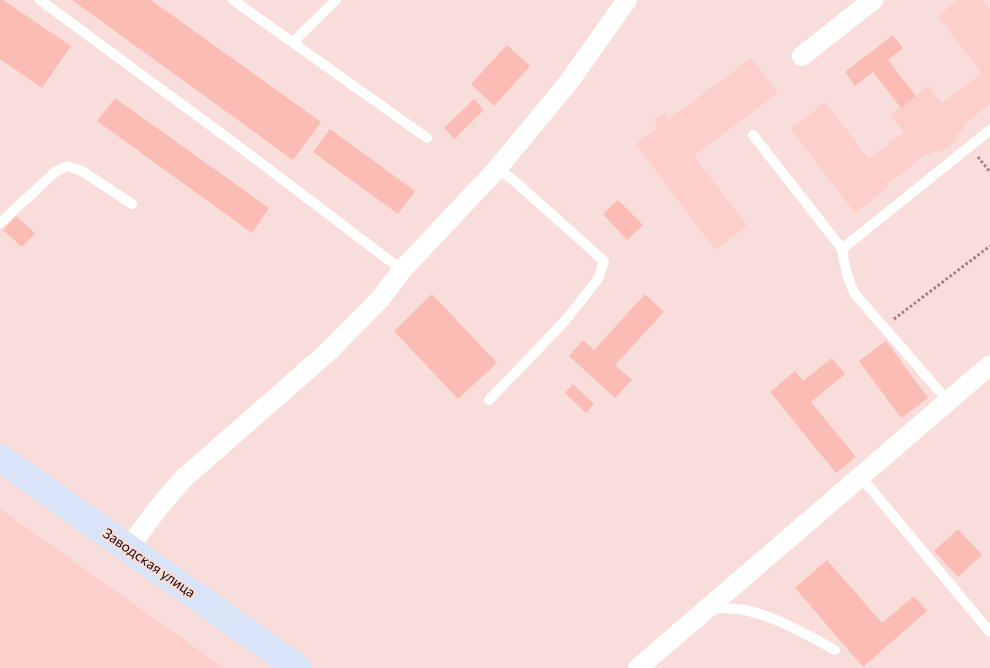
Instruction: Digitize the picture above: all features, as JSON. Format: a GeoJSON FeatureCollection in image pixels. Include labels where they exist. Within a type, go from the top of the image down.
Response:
{"type":"FeatureCollection","features":[{"type":"Feature","properties":{"kind":"main road","name":"Заводская улица"},"geometry":{"type":"LineString","coordinates":[[0,458],[298,668]]}},
{"type":"Feature","properties":{"kind":"street"},"geometry":{"type":"LineString","coordinates":[[128,549],[158,508],[183,479],[329,351],[381,298],[402,270],[497,169],[568,84],[627,0]]}},
{"type":"Feature","properties":{"kind":"street"},"geometry":{"type":"LineString","coordinates":[[802,56],[873,0]]}},
{"type":"Feature","properties":{"kind":"street"},"geometry":{"type":"LineString","coordinates":[[638,668],[990,365]]}},
{"type":"Feature","properties":{"kind":"lane"},"geometry":{"type":"LineString","coordinates":[[40,0],[245,151],[402,270]]}},
{"type":"Feature","properties":{"kind":"lane"},"geometry":{"type":"LineString","coordinates":[[233,0],[428,138]]}},
{"type":"Feature","properties":{"kind":"lane"},"geometry":{"type":"LineString","coordinates":[[293,42],[336,0]]}},
{"type":"Feature","properties":{"kind":"lane"},"geometry":{"type":"LineString","coordinates":[[842,249],[990,130]]}},
{"type":"Feature","properties":{"kind":"lane"},"geometry":{"type":"LineString","coordinates":[[753,135],[842,249],[848,282],[855,294],[948,401]]}},
{"type":"Feature","properties":{"kind":"lane"},"geometry":{"type":"LineString","coordinates":[[0,223],[55,172],[68,166],[82,171],[132,204]]}},
{"type":"Feature","properties":{"kind":"lane"},"geometry":{"type":"LineString","coordinates":[[489,400],[564,322],[598,279],[604,261],[512,179],[497,169]]}},
{"type":"Feature","properties":{"kind":"lane"},"geometry":{"type":"LineString","coordinates":[[861,476],[990,632]]}},
{"type":"Feature","properties":{"kind":"lane"},"geometry":{"type":"LineString","coordinates":[[708,608],[743,610],[768,617],[834,650]]}},
{"type":"Feature","properties":{"kind":"path"},"geometry":{"type":"LineString","coordinates":[[970,146],[990,172]]}},
{"type":"Feature","properties":{"kind":"path"},"geometry":{"type":"LineString","coordinates":[[884,327],[990,246]]}},
{"type":"Feature","properties":{"kind":"shaded area"},"geometry":{"type":"Polygon","coordinates":[[[958,0],[982,0],[990,10],[990,104],[963,125],[964,128],[957,134],[959,138],[940,153],[937,150],[930,155],[928,153],[887,184],[889,187],[855,213],[791,129],[825,102],[869,159],[904,132],[891,115],[928,86],[942,103],[982,73],[938,16],[958,0]]]}},
{"type":"Feature","properties":{"kind":"shaded area"},"geometry":{"type":"Polygon","coordinates":[[[751,58],[778,93],[694,156],[747,226],[715,250],[636,144],[658,127],[654,120],[664,113],[668,120],[751,58]]]}},
{"type":"Feature","properties":{"kind":"shaded area"},"geometry":{"type":"Polygon","coordinates":[[[0,509],[224,668],[0,668],[0,509]]]}},
{"type":"Feature","properties":{"kind":"building"},"geometry":{"type":"Polygon","coordinates":[[[0,0],[3,0],[71,46],[42,88],[0,59],[0,0]]]}},
{"type":"Feature","properties":{"kind":"building"},"geometry":{"type":"Polygon","coordinates":[[[72,0],[151,0],[321,122],[293,160],[72,0]]]}},
{"type":"Feature","properties":{"kind":"building"},"geometry":{"type":"Polygon","coordinates":[[[893,35],[903,48],[888,60],[916,96],[901,108],[873,72],[855,86],[845,72],[893,35]]]}},
{"type":"Feature","properties":{"kind":"building"},"geometry":{"type":"Polygon","coordinates":[[[507,45],[530,66],[494,106],[471,84],[507,45]]]}},
{"type":"Feature","properties":{"kind":"building"},"geometry":{"type":"Polygon","coordinates":[[[115,98],[269,208],[252,233],[97,121],[115,98]]]}},
{"type":"Feature","properties":{"kind":"building"},"geometry":{"type":"Polygon","coordinates":[[[474,99],[484,110],[454,139],[444,128],[474,99]]]}},
{"type":"Feature","properties":{"kind":"building"},"geometry":{"type":"Polygon","coordinates":[[[330,129],[415,191],[398,214],[313,152],[330,129]]]}},
{"type":"Feature","properties":{"kind":"building"},"geometry":{"type":"Polygon","coordinates":[[[618,200],[643,225],[627,240],[603,214],[618,200]]]}},
{"type":"Feature","properties":{"kind":"building"},"geometry":{"type":"Polygon","coordinates":[[[16,216],[35,233],[22,247],[3,230],[16,216]]]}},
{"type":"Feature","properties":{"kind":"building"},"geometry":{"type":"Polygon","coordinates":[[[432,294],[497,363],[458,399],[394,331],[432,294]]]}},
{"type":"Feature","properties":{"kind":"building"},"geometry":{"type":"Polygon","coordinates":[[[645,294],[664,312],[615,365],[632,380],[615,398],[569,356],[583,340],[594,350],[645,294]]]}},
{"type":"Feature","properties":{"kind":"building"},"geometry":{"type":"Polygon","coordinates":[[[886,341],[928,398],[901,418],[859,361],[886,341]]]}},
{"type":"Feature","properties":{"kind":"building"},"geometry":{"type":"Polygon","coordinates":[[[832,358],[845,374],[811,402],[856,457],[836,473],[770,392],[795,371],[803,381],[832,358]]]}},
{"type":"Feature","properties":{"kind":"building"},"geometry":{"type":"Polygon","coordinates":[[[573,384],[594,404],[586,413],[565,393],[573,384]]]}},
{"type":"Feature","properties":{"kind":"building"},"geometry":{"type":"Polygon","coordinates":[[[958,529],[982,555],[958,577],[934,551],[958,529]]]}},
{"type":"Feature","properties":{"kind":"building"},"geometry":{"type":"Polygon","coordinates":[[[827,560],[882,623],[914,596],[927,611],[863,667],[795,588],[827,560]]]}}]}
